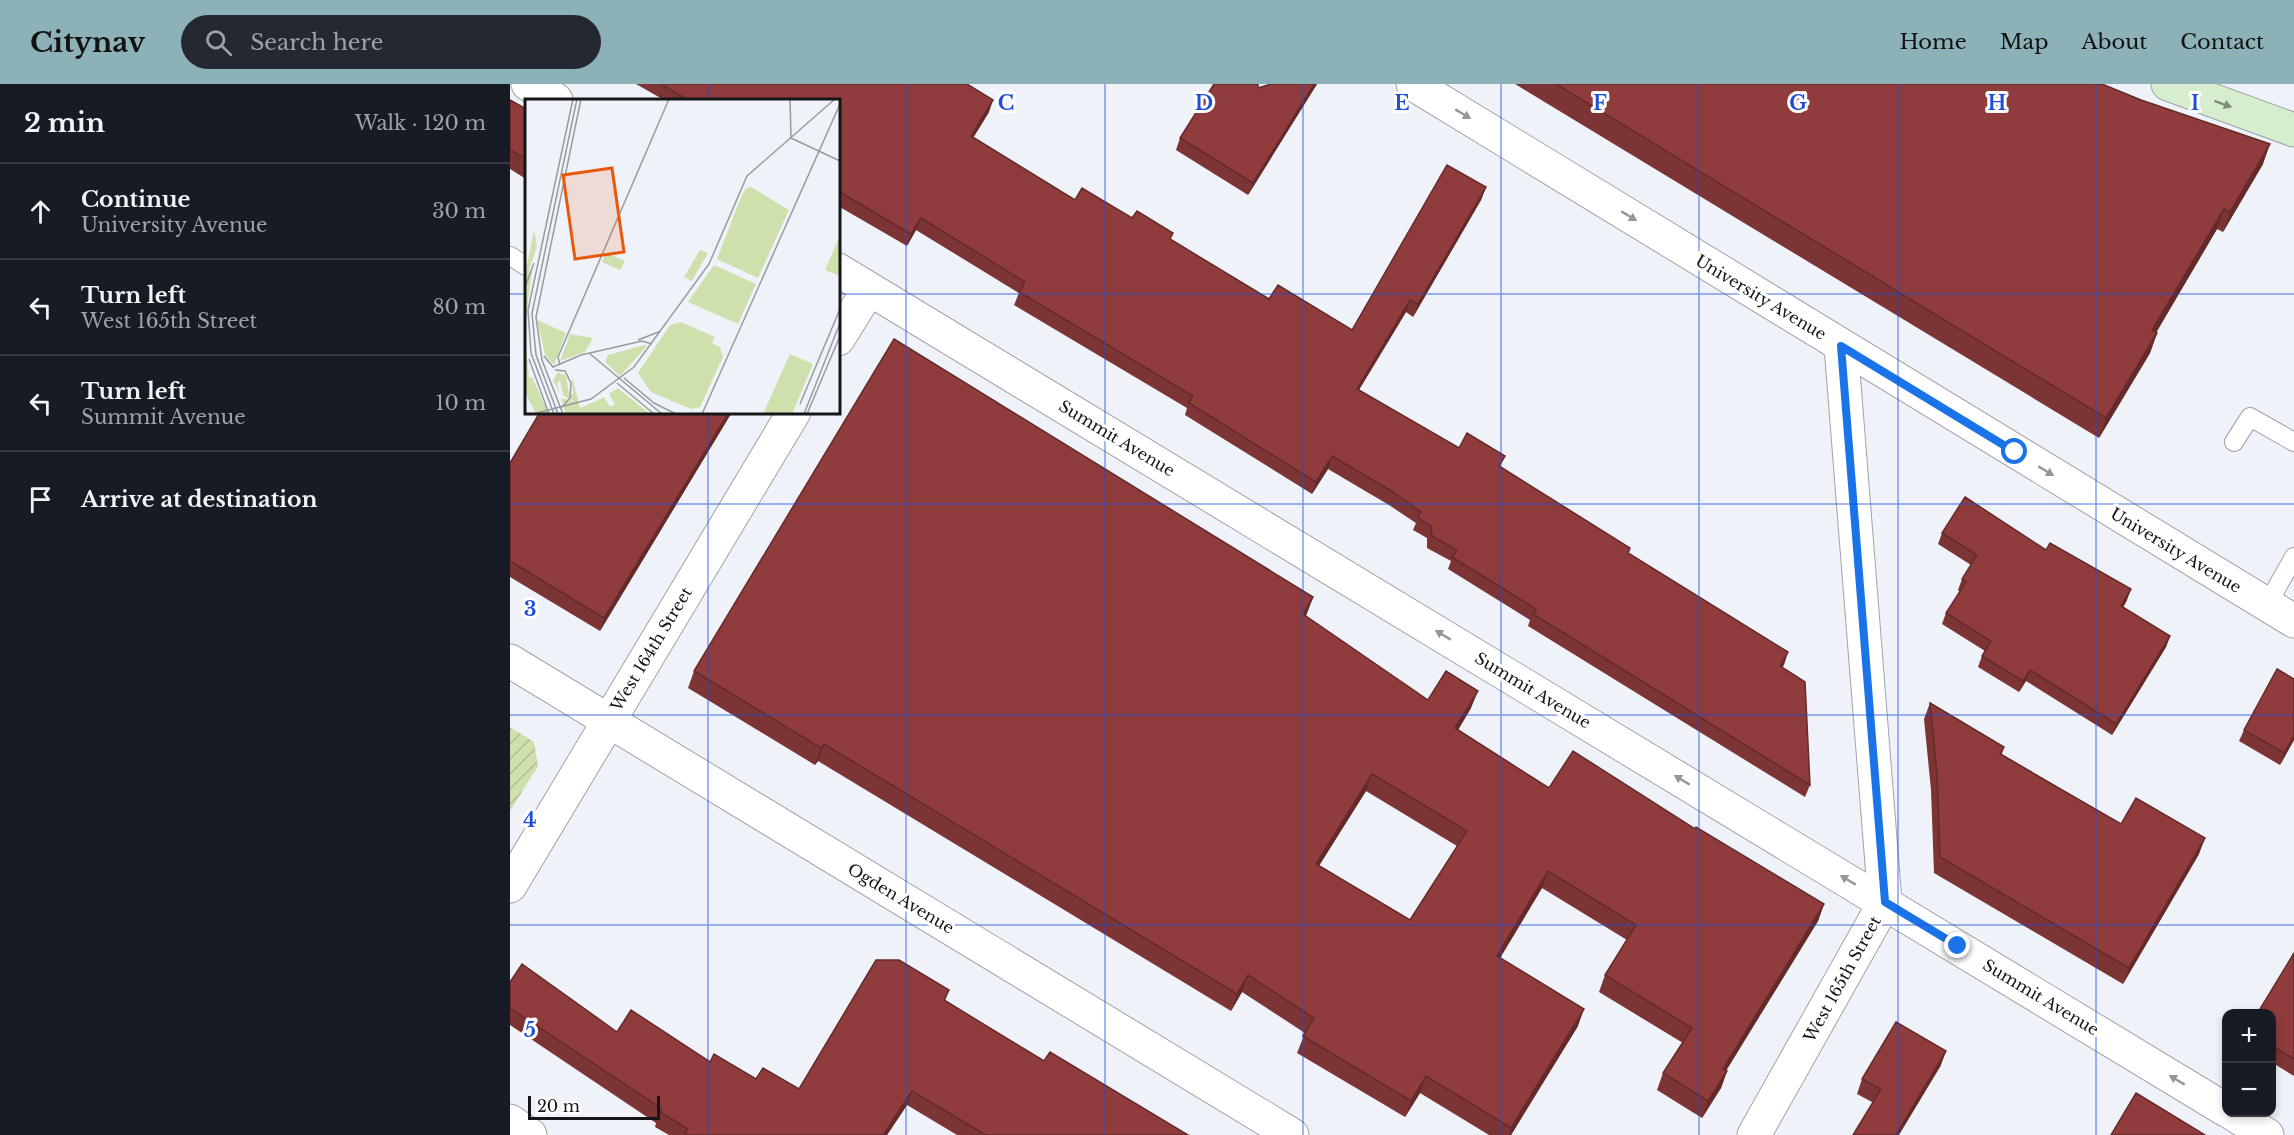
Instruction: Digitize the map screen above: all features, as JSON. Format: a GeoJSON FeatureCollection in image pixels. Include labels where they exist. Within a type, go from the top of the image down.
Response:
{"type":"FeatureCollection","features":[{"type":"Feature","properties":{"kind":"main road"},"geometry":{"type":"LineString","coordinates":[[2168,84],[2294,130]]}},
{"type":"Feature","properties":{"kind":"street"},"geometry":{"type":"LineString","coordinates":[[528,84],[554,99]]}},
{"type":"Feature","properties":{"kind":"street","name":"University Avenue"},"geometry":{"type":"LineString","coordinates":[[1413,84],[2280,613]]}},
{"type":"Feature","properties":{"kind":"street","name":"Summit Avenue"},"geometry":{"type":"LineString","coordinates":[[840,271],[2222,1107]]}},
{"type":"Feature","properties":{"kind":"street"},"geometry":{"type":"LineString","coordinates":[[840,336],[869,289]]}},
{"type":"Feature","properties":{"kind":"street","name":"West 165th Street"},"geometry":{"type":"LineString","coordinates":[[1754,1135],[1885,902],[1841,346]]}},
{"type":"Feature","properties":{"kind":"street","name":"West 164th Street"},"geometry":{"type":"LineString","coordinates":[[510,886],[793,414]]}},
{"type":"Feature","properties":{"kind":"street","name":"Ogden Avenue"},"geometry":{"type":"LineString","coordinates":[[510,661],[1292,1135]]}},
{"type":"Feature","properties":{"kind":"street","name":"Summit Avenue"},"geometry":{"type":"LineString","coordinates":[[2238,1117],[2267,1135]]}},
{"type":"Feature","properties":{"kind":"street"},"geometry":{"type":"LineString","coordinates":[[510,1121],[530,1135]]}},
{"type":"Feature","properties":{"kind":"lane"},"geometry":{"type":"LineString","coordinates":[[510,256],[525,265]]}},
{"type":"Feature","properties":{"kind":"lane"},"geometry":{"type":"LineString","coordinates":[[2234,442],[2250,417],[2294,442]]}},
{"type":"Feature","properties":{"kind":"lane"},"geometry":{"type":"LineString","coordinates":[[2280,613],[2294,557]]}},
{"type":"Feature","properties":{"kind":"green space"},"geometry":{"type":"Polygon","coordinates":[[[510,727],[534,742],[538,766],[510,811],[510,727]]]}},
{"type":"Feature","properties":{"kind":"building"},"geometry":{"type":"Polygon","coordinates":[[[661,84],[967,84],[993,100],[971,136],[1075,200],[1082,188],[1132,218],[1137,211],[1173,233],[1170,239],[1269,299],[1278,285],[1352,330],[1447,165],[1486,187],[1418,304],[1410,300],[1357,389],[1459,448],[1467,433],[1505,456],[1499,466],[1630,548],[1628,553],[1788,652],[1780,666],[1805,682],[1810,785],[1533,614],[1536,609],[1452,557],[1457,550],[1432,536],[1431,526],[1418,518],[1421,512],[1393,492],[1332,456],[1316,482],[1189,403],[1193,396],[1019,292],[1025,282],[921,218],[911,234],[840,192],[840,99],[686,99],[661,84]]]}},
{"type":"Feature","properties":{"kind":"building"},"geometry":{"type":"Polygon","coordinates":[[[1214,84],[1258,84],[1258,88],[1271,84],[1314,84],[1253,183],[1180,138],[1214,84]]]}},
{"type":"Feature","properties":{"kind":"building"},"geometry":{"type":"Polygon","coordinates":[[[1556,84],[2102,84],[2141,100],[2270,144],[2230,212],[2224,209],[2152,330],[2157,333],[2106,418],[1556,84]]]}},
{"type":"Feature","properties":{"kind":"building"},"geometry":{"type":"Polygon","coordinates":[[[510,100],[525,108],[525,158],[510,150],[510,100]]]}},
{"type":"Feature","properties":{"kind":"building"},"geometry":{"type":"Polygon","coordinates":[[[894,339],[1313,597],[1303,614],[1428,700],[1446,671],[1478,691],[1455,728],[1549,788],[1573,751],[1695,829],[1696,827],[1824,904],[1723,1069],[1727,1071],[1708,1101],[1663,1073],[1692,1028],[1605,975],[1636,925],[1548,871],[1497,956],[1584,1009],[1511,1128],[1426,1076],[1411,1101],[1303,1036],[1314,1018],[1248,975],[1237,994],[824,744],[821,748],[694,671],[894,339]],[[1372,774],[1316,864],[1410,920],[1467,831],[1372,774]]]}},
{"type":"Feature","properties":{"kind":"building"},"geometry":{"type":"Polygon","coordinates":[[[539,414],[728,414],[604,618],[510,561],[510,463],[539,414]]]}},
{"type":"Feature","properties":{"kind":"building"},"geometry":{"type":"Polygon","coordinates":[[[1965,497],[2046,550],[2050,543],[2131,589],[2121,606],[2170,636],[2116,724],[2030,670],[2023,681],[1982,656],[1991,641],[1946,613],[1966,582],[1962,579],[1977,555],[1942,533],[1965,497]]]}},
{"type":"Feature","properties":{"kind":"building"},"geometry":{"type":"Polygon","coordinates":[[[2277,669],[2294,679],[2294,736],[2284,753],[2244,730],[2277,669]]]}},
{"type":"Feature","properties":{"kind":"building"},"geometry":{"type":"Polygon","coordinates":[[[1930,703],[2004,747],[2000,754],[2121,824],[2136,798],[2205,838],[2129,968],[1940,857],[1937,774],[1930,703]]]}},
{"type":"Feature","properties":{"kind":"building"},"geometry":{"type":"Polygon","coordinates":[[[2294,953],[2294,1059],[2276,1048],[2276,1009],[2260,1009],[2294,953]]]}},
{"type":"Feature","properties":{"kind":"building"},"geometry":{"type":"Polygon","coordinates":[[[876,960],[899,960],[949,990],[944,1000],[1044,1061],[1050,1052],[1188,1135],[986,1135],[912,1091],[883,1135],[688,1135],[685,1133],[688,1129],[660,1112],[662,1109],[510,1008],[510,982],[522,964],[617,1032],[631,1010],[710,1062],[714,1054],[756,1079],[763,1068],[799,1089],[876,960]]]}},
{"type":"Feature","properties":{"kind":"building"},"geometry":{"type":"Polygon","coordinates":[[[1896,1022],[1946,1051],[1896,1135],[1853,1135],[1881,1089],[1862,1079],[1896,1022]]]}},
{"type":"Feature","properties":{"kind":"building"},"geometry":{"type":"Polygon","coordinates":[[[2136,1093],[2205,1135],[2111,1135],[2136,1093]]]}},
{"type":"Feature","properties":{"kind":"route"},"geometry":{"type":"LineString","coordinates":[[1958,946],[1885,902],[1841,346],[2015,452]]}}]}
